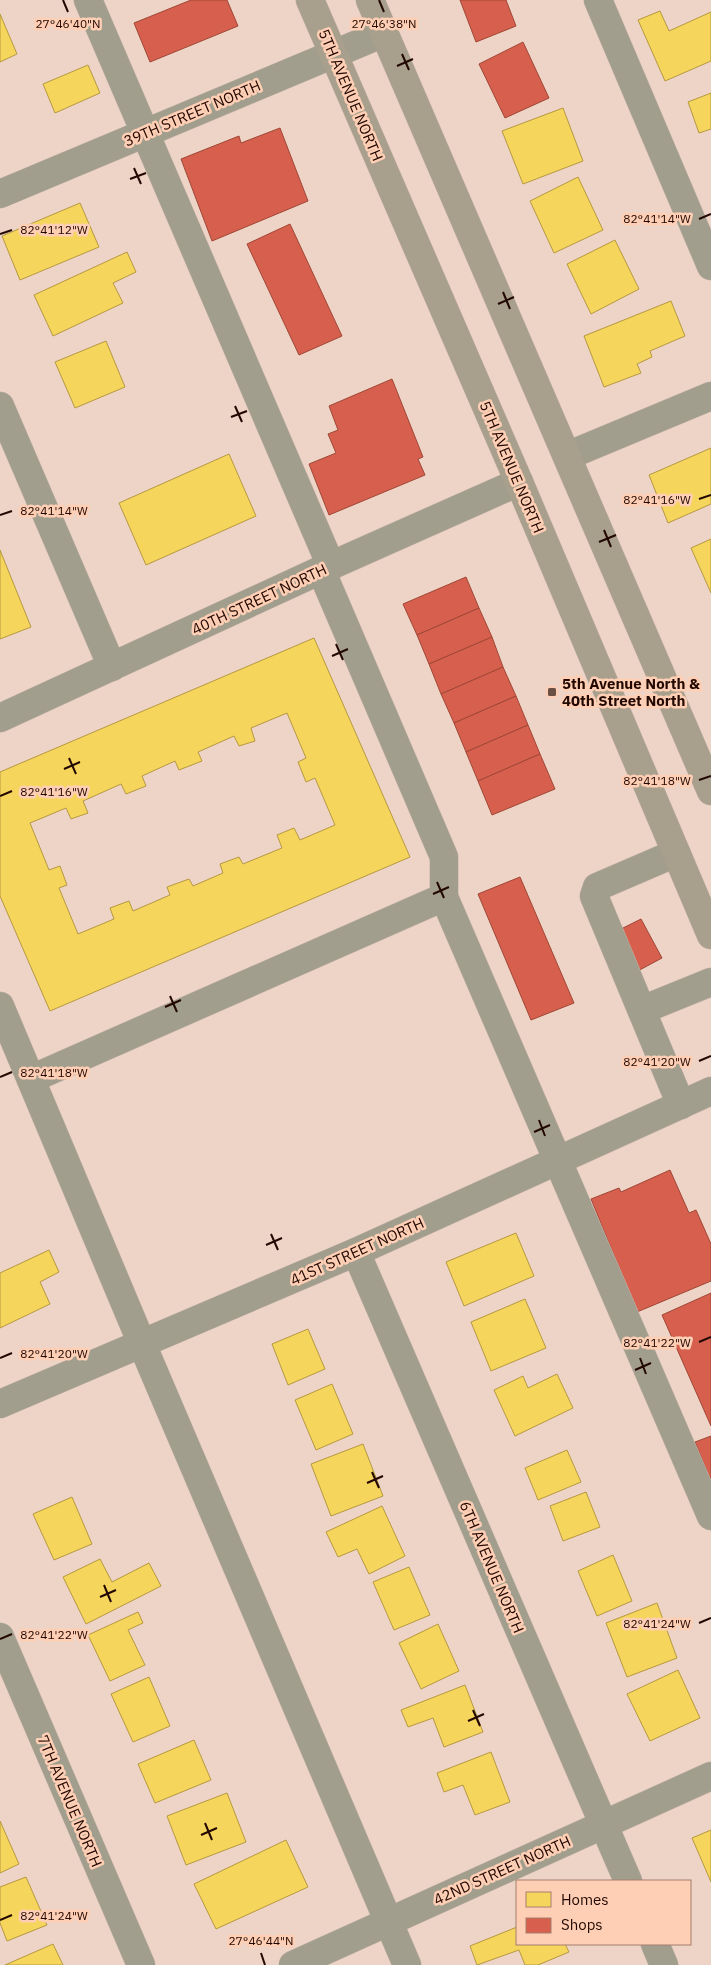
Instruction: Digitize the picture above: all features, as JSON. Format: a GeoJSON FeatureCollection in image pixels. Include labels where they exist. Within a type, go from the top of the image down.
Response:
{"type":"FeatureCollection","features":[{"type":"Feature","properties":{"kind":"main road","name":"5TH AVENUE NORTH"},"geometry":{"type":"LineString","coordinates":[[310,0],[519,482],[711,935]]}},
{"type":"Feature","properties":{"kind":"main road"},"geometry":{"type":"LineString","coordinates":[[370,0],[711,791]]}},
{"type":"Feature","properties":{"kind":"street"},"geometry":{"type":"LineString","coordinates":[[88,0],[146,133],[444,857],[444,897],[711,1516]]}},
{"type":"Feature","properties":{"kind":"street"},"geometry":{"type":"LineString","coordinates":[[598,0],[711,266]]}},
{"type":"Feature","properties":{"kind":"street","name":"39TH STREET NORTH"},"geometry":{"type":"LineString","coordinates":[[0,194],[384,33]]}},
{"type":"Feature","properties":{"kind":"street"},"geometry":{"type":"LineString","coordinates":[[567,456],[711,396]]}},
{"type":"Feature","properties":{"kind":"street"},"geometry":{"type":"LineString","coordinates":[[0,406],[112,667]]}},
{"type":"Feature","properties":{"kind":"street","name":"40TH STREET NORTH"},"geometry":{"type":"LineString","coordinates":[[0,718],[326,568],[519,482]]}},
{"type":"Feature","properties":{"kind":"street"},"geometry":{"type":"LineString","coordinates":[[676,853],[597,887],[594,896],[681,1104]]}},
{"type":"Feature","properties":{"kind":"street"},"geometry":{"type":"LineString","coordinates":[[31,1079],[444,897]]}},
{"type":"Feature","properties":{"kind":"street"},"geometry":{"type":"LineString","coordinates":[[642,1010],[711,982]]}},
{"type":"Feature","properties":{"kind":"street"},"geometry":{"type":"LineString","coordinates":[[0,1006],[407,1965]]}},
{"type":"Feature","properties":{"kind":"street","name":"41ST STREET NORTH"},"geometry":{"type":"LineString","coordinates":[[0,1404],[356,1252],[711,1091]]}},
{"type":"Feature","properties":{"kind":"street","name":"6TH AVENUE NORTH"},"geometry":{"type":"LineString","coordinates":[[356,1252],[628,1880]]}},
{"type":"Feature","properties":{"kind":"street","name":"7TH AVENUE NORTH"},"geometry":{"type":"LineString","coordinates":[[0,1637],[141,1965]]}},
{"type":"Feature","properties":{"kind":"street","name":"42ND STREET NORTH"},"geometry":{"type":"LineString","coordinates":[[293,1965],[711,1776]]}},
{"type":"Feature","properties":{"kind":"street"},"geometry":{"type":"LineString","coordinates":[[655,1945],[664,1965]]}},
{"type":"Feature","properties":{"kind":"building: Homes"},"geometry":{"type":"Polygon","coordinates":[[[660,11],[669,31],[711,12],[711,61],[665,81],[638,20],[660,11]]]}},
{"type":"Feature","properties":{"kind":"building: Homes"},"geometry":{"type":"Polygon","coordinates":[[[0,14],[17,54],[0,62],[0,14]]]}},
{"type":"Feature","properties":{"kind":"building: Homes"},"geometry":{"type":"Polygon","coordinates":[[[88,65],[100,93],[55,113],[43,84],[88,65]]]}},
{"type":"Feature","properties":{"kind":"building: Homes"},"geometry":{"type":"Polygon","coordinates":[[[711,93],[711,129],[699,133],[688,102],[711,93]]]}},
{"type":"Feature","properties":{"kind":"building: Homes"},"geometry":{"type":"Polygon","coordinates":[[[563,108],[583,161],[523,184],[502,131],[563,108]]]}},
{"type":"Feature","properties":{"kind":"building: Homes"},"geometry":{"type":"Polygon","coordinates":[[[578,177],[603,230],[554,253],[530,201],[578,177]]]}},
{"type":"Feature","properties":{"kind":"building: Homes"},"geometry":{"type":"Polygon","coordinates":[[[80,203],[99,247],[20,280],[2,236],[80,203]]]}},
{"type":"Feature","properties":{"kind":"building: Homes"},"geometry":{"type":"Polygon","coordinates":[[[615,240],[639,289],[591,314],[567,264],[615,240]]]}},
{"type":"Feature","properties":{"kind":"building: Homes"},"geometry":{"type":"Polygon","coordinates":[[[127,252],[136,272],[113,283],[123,303],[53,336],[34,295],[127,252]]]}},
{"type":"Feature","properties":{"kind":"building: Homes"},"geometry":{"type":"Polygon","coordinates":[[[671,301],[685,336],[650,351],[652,357],[637,364],[641,373],[604,387],[584,336],[671,301]]]}},
{"type":"Feature","properties":{"kind":"building: Homes"},"geometry":{"type":"Polygon","coordinates":[[[106,341],[125,387],[75,408],[55,362],[106,341]]]}},
{"type":"Feature","properties":{"kind":"building: Homes"},"geometry":{"type":"Polygon","coordinates":[[[711,448],[711,504],[668,523],[649,475],[711,448]]]}},
{"type":"Feature","properties":{"kind":"building: Homes"},"geometry":{"type":"Polygon","coordinates":[[[229,454],[256,516],[146,565],[119,503],[229,454]]]}},
{"type":"Feature","properties":{"kind":"building: Homes"},"geometry":{"type":"Polygon","coordinates":[[[711,539],[711,593],[691,548],[711,539]]]}},
{"type":"Feature","properties":{"kind":"building: Homes"},"geometry":{"type":"Polygon","coordinates":[[[0,550],[31,627],[0,639],[0,550]]]}},
{"type":"Feature","properties":{"kind":"building: Homes"},"geometry":{"type":"Polygon","coordinates":[[[314,638],[410,857],[50,1011],[0,896],[0,772],[314,638]],[[287,713],[251,728],[255,741],[239,746],[234,736],[198,752],[202,761],[179,770],[175,761],[142,776],[146,786],[126,794],[121,784],[83,801],[88,813],[71,819],[66,808],[30,823],[49,870],[60,866],[67,885],[59,888],[78,934],[114,919],[110,908],[129,901],[133,911],[170,895],[167,887],[189,879],[193,886],[223,873],[220,864],[239,857],[243,864],[282,848],[277,835],[294,828],[300,840],[335,825],[315,778],[306,782],[298,762],[306,758],[287,713]]]}},
{"type":"Feature","properties":{"kind":"building: Homes"},"geometry":{"type":"Polygon","coordinates":[[[516,1233],[534,1276],[464,1306],[446,1262],[516,1233]]]}},
{"type":"Feature","properties":{"kind":"building: Homes"},"geometry":{"type":"Polygon","coordinates":[[[49,1250],[59,1272],[40,1282],[50,1304],[0,1328],[0,1273],[49,1250]]]}},
{"type":"Feature","properties":{"kind":"building: Homes"},"geometry":{"type":"Polygon","coordinates":[[[525,1299],[546,1348],[491,1371],[471,1322],[525,1299]]]}},
{"type":"Feature","properties":{"kind":"building: Homes"},"geometry":{"type":"Polygon","coordinates":[[[308,1329],[325,1369],[288,1385],[272,1344],[308,1329]]]}},
{"type":"Feature","properties":{"kind":"building: Homes"},"geometry":{"type":"Polygon","coordinates":[[[557,1374],[573,1408],[515,1436],[494,1390],[523,1376],[528,1388],[557,1374]]]}},
{"type":"Feature","properties":{"kind":"building: Homes"},"geometry":{"type":"Polygon","coordinates":[[[332,1384],[353,1434],[316,1450],[295,1400],[332,1384]]]}},
{"type":"Feature","properties":{"kind":"building: Homes"},"geometry":{"type":"Polygon","coordinates":[[[363,1444],[383,1496],[331,1516],[311,1464],[363,1444]]]}},
{"type":"Feature","properties":{"kind":"building: Homes"},"geometry":{"type":"Polygon","coordinates":[[[567,1450],[581,1482],[538,1500],[525,1468],[567,1450]]]}},
{"type":"Feature","properties":{"kind":"building: Homes"},"geometry":{"type":"Polygon","coordinates":[[[586,1492],[600,1527],[563,1541],[550,1506],[586,1492]]]}},
{"type":"Feature","properties":{"kind":"building: Homes"},"geometry":{"type":"Polygon","coordinates":[[[72,1497],[92,1544],[54,1560],[33,1514],[72,1497]]]}},
{"type":"Feature","properties":{"kind":"building: Homes"},"geometry":{"type":"Polygon","coordinates":[[[382,1506],[405,1556],[369,1574],[357,1549],[338,1557],[326,1532],[382,1506]]]}},
{"type":"Feature","properties":{"kind":"building: Homes"},"geometry":{"type":"Polygon","coordinates":[[[613,1555],[632,1601],[597,1616],[578,1571],[613,1555]]]}},
{"type":"Feature","properties":{"kind":"building: Homes"},"geometry":{"type":"Polygon","coordinates":[[[100,1559],[112,1582],[149,1563],[161,1586],[86,1624],[63,1577],[100,1559]]]}},
{"type":"Feature","properties":{"kind":"building: Homes"},"geometry":{"type":"Polygon","coordinates":[[[409,1567],[430,1615],[394,1630],[373,1582],[409,1567]]]}},
{"type":"Feature","properties":{"kind":"building: Homes"},"geometry":{"type":"Polygon","coordinates":[[[657,1603],[677,1658],[627,1677],[606,1623],[657,1603]]]}},
{"type":"Feature","properties":{"kind":"building: Homes"},"geometry":{"type":"Polygon","coordinates":[[[138,1612],[143,1623],[128,1630],[145,1665],[110,1681],[88,1635],[138,1612]]]}},
{"type":"Feature","properties":{"kind":"building: Homes"},"geometry":{"type":"Polygon","coordinates":[[[438,1624],[459,1671],[421,1689],[399,1643],[438,1624]]]}},
{"type":"Feature","properties":{"kind":"building: Homes"},"geometry":{"type":"Polygon","coordinates":[[[678,1670],[700,1718],[650,1741],[627,1694],[678,1670]]]}},
{"type":"Feature","properties":{"kind":"building: Homes"},"geometry":{"type":"Polygon","coordinates":[[[149,1677],[170,1726],[133,1742],[111,1694],[149,1677]]]}},
{"type":"Feature","properties":{"kind":"building: Homes"},"geometry":{"type":"Polygon","coordinates":[[[465,1685],[483,1732],[444,1747],[433,1718],[408,1727],[401,1710],[465,1685]]]}},
{"type":"Feature","properties":{"kind":"building: Homes"},"geometry":{"type":"Polygon","coordinates":[[[194,1740],[211,1780],[155,1803],[138,1764],[194,1740]]]}},
{"type":"Feature","properties":{"kind":"building: Homes"},"geometry":{"type":"Polygon","coordinates":[[[491,1752],[510,1802],[475,1815],[463,1785],[444,1792],[437,1773],[491,1752]]]}},
{"type":"Feature","properties":{"kind":"building: Homes"},"geometry":{"type":"Polygon","coordinates":[[[227,1793],[246,1842],[186,1865],[167,1816],[227,1793]]]}},
{"type":"Feature","properties":{"kind":"building: Homes"},"geometry":{"type":"Polygon","coordinates":[[[0,1821],[19,1864],[0,1873],[0,1821]]]}},
{"type":"Feature","properties":{"kind":"building: Homes"},"geometry":{"type":"Polygon","coordinates":[[[711,1830],[711,1882],[692,1838],[711,1830]]]}},
{"type":"Feature","properties":{"kind":"building: Homes"},"geometry":{"type":"Polygon","coordinates":[[[286,1840],[308,1887],[216,1929],[194,1884],[286,1840]]]}},
{"type":"Feature","properties":{"kind":"building: Homes"},"geometry":{"type":"Polygon","coordinates":[[[26,1877],[47,1925],[7,1941],[0,1923],[0,1887],[26,1877]]]}},
{"type":"Feature","properties":{"kind":"building: Homes"},"geometry":{"type":"Polygon","coordinates":[[[516,1927],[516,1945],[566,1945],[569,1952],[538,1965],[525,1965],[519,1950],[477,1965],[470,1946],[516,1927]]]}},
{"type":"Feature","properties":{"kind":"building: Homes"},"geometry":{"type":"Polygon","coordinates":[[[53,1944],[63,1965],[5,1965],[53,1944]]]}},
{"type":"Feature","properties":{"kind":"building: Shops"},"geometry":{"type":"Polygon","coordinates":[[[191,0],[227,0],[238,26],[150,62],[134,23],[191,0]]]}},
{"type":"Feature","properties":{"kind":"building: Shops"},"geometry":{"type":"Polygon","coordinates":[[[460,0],[506,0],[516,26],[476,42],[460,0]]]}},
{"type":"Feature","properties":{"kind":"building: Shops"},"geometry":{"type":"Polygon","coordinates":[[[523,42],[549,98],[505,118],[479,64],[523,42]]]}},
{"type":"Feature","properties":{"kind":"building: Shops"},"geometry":{"type":"Polygon","coordinates":[[[280,128],[308,201],[212,241],[181,159],[239,136],[241,143],[280,128]]]}},
{"type":"Feature","properties":{"kind":"building: Shops"},"geometry":{"type":"Polygon","coordinates":[[[290,224],[342,336],[299,355],[247,244],[290,224]]]}},
{"type":"Feature","properties":{"kind":"building: Shops"},"geometry":{"type":"Polygon","coordinates":[[[392,379],[423,457],[418,459],[425,475],[329,515],[309,464],[336,453],[328,434],[338,430],[329,406],[392,379]]]}},
{"type":"Feature","properties":{"kind":"building: Shops"},"geometry":{"type":"Polygon","coordinates":[[[466,577],[479,608],[417,635],[403,604],[466,577]]]}},
{"type":"Feature","properties":{"kind":"building: Shops"},"geometry":{"type":"Polygon","coordinates":[[[479,608],[492,637],[429,664],[417,635],[479,608]]]}},
{"type":"Feature","properties":{"kind":"building: Shops"},"geometry":{"type":"Polygon","coordinates":[[[492,637],[503,667],[441,694],[429,664],[492,637]]]}},
{"type":"Feature","properties":{"kind":"building: Shops"},"geometry":{"type":"Polygon","coordinates":[[[503,667],[516,696],[454,723],[441,694],[503,667]]]}},
{"type":"Feature","properties":{"kind":"building: Shops"},"geometry":{"type":"Polygon","coordinates":[[[516,696],[528,725],[466,752],[454,723],[516,696]]]}},
{"type":"Feature","properties":{"kind":"building: Shops"},"geometry":{"type":"Polygon","coordinates":[[[528,725],[540,754],[478,781],[466,752],[528,725]]]}},
{"type":"Feature","properties":{"kind":"building: Shops"},"geometry":{"type":"Polygon","coordinates":[[[540,754],[555,789],[492,815],[478,781],[540,754]]]}},
{"type":"Feature","properties":{"kind":"building: Shops"},"geometry":{"type":"Polygon","coordinates":[[[520,877],[574,1003],[531,1020],[478,894],[520,877]]]}},
{"type":"Feature","properties":{"kind":"building: Shops"},"geometry":{"type":"Polygon","coordinates":[[[641,919],[662,958],[634,973],[613,933],[641,919]]]}},
{"type":"Feature","properties":{"kind":"building: Shops"},"geometry":{"type":"Polygon","coordinates":[[[670,1170],[689,1213],[696,1210],[711,1244],[711,1281],[637,1312],[591,1199],[619,1188],[621,1192],[670,1170]]]}},
{"type":"Feature","properties":{"kind":"building: Shops"},"geometry":{"type":"Polygon","coordinates":[[[711,1293],[711,1426],[662,1315],[711,1293]]]}},
{"type":"Feature","properties":{"kind":"building: Shops"},"geometry":{"type":"Polygon","coordinates":[[[711,1436],[711,1481],[695,1442],[711,1436]]]}},
{"type":"Feature","properties":{"kind":"place","name":"5th Avenue North & 40th Street North"},"geometry":{"type":"Point","coordinates":[552,692]}}]}
